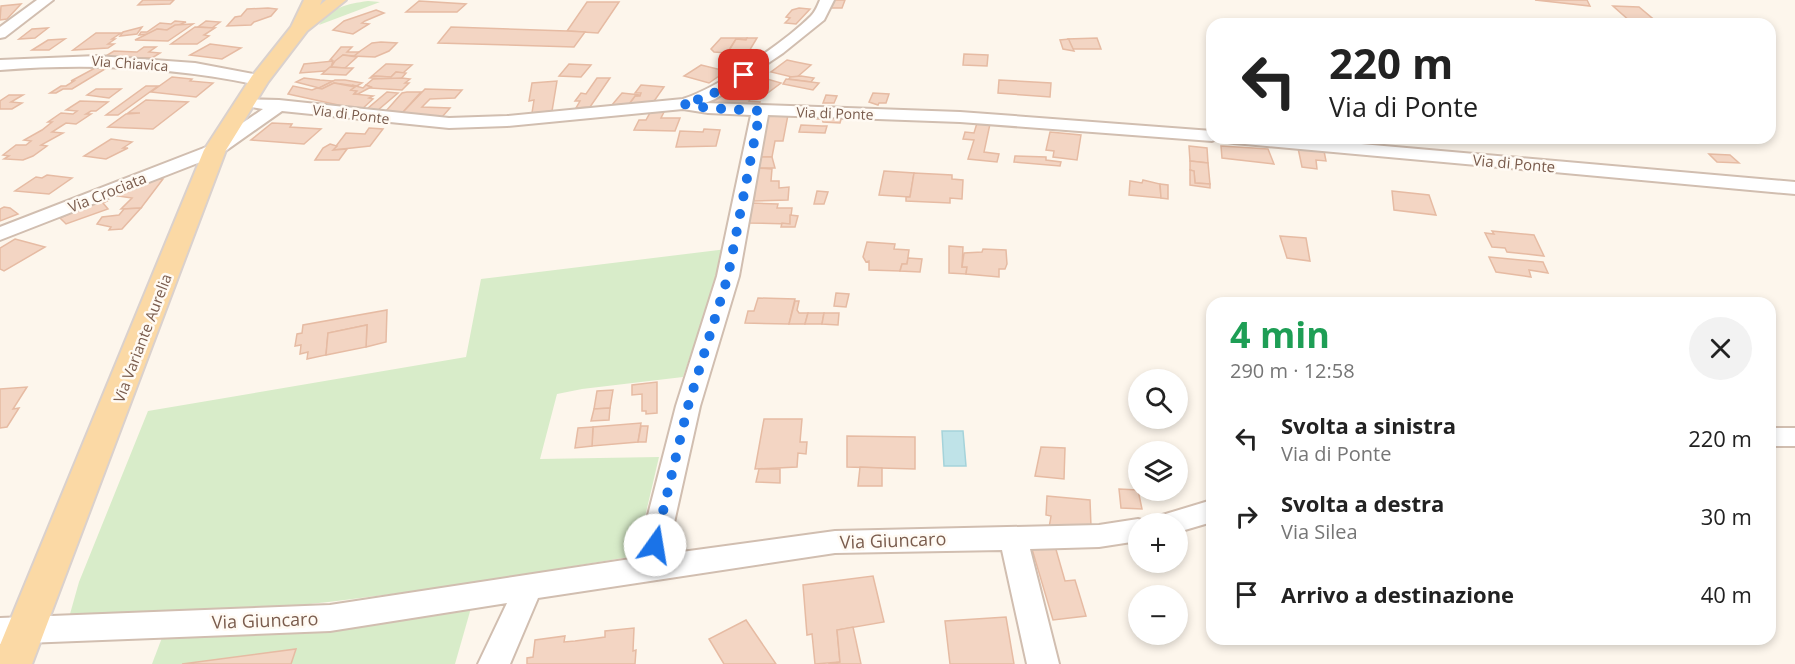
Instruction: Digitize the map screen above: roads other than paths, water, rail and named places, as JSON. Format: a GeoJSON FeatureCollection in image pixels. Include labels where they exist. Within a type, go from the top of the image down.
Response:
{"type":"FeatureCollection","features":[{"type":"Feature","properties":{"kind":"main road","name":"Via Variante Aurelia"},"geometry":{"type":"LineString","coordinates":[[12,642],[215,150],[259,80],[300,28],[313,0]]}},
{"type":"Feature","properties":{"kind":"main road"},"geometry":{"type":"LineString","coordinates":[[319,0],[331,0]]}},
{"type":"Feature","properties":{"kind":"main road","name":"Via Variante Aurelia"},"geometry":{"type":"LineString","coordinates":[[300,28],[336,0]]}},
{"type":"Feature","properties":{"kind":"street"},"geometry":{"type":"LineString","coordinates":[[0,34],[46,0]]}},
{"type":"Feature","properties":{"kind":"street"},"geometry":{"type":"LineString","coordinates":[[683,104],[709,96],[778,50],[819,17],[827,0]]}},
{"type":"Feature","properties":{"kind":"street","name":"Via Chiavica"},"geometry":{"type":"LineString","coordinates":[[0,65],[82,60],[181,66],[259,80]]}},
{"type":"Feature","properties":{"kind":"street","name":"Via di Ponte"},"geometry":{"type":"LineString","coordinates":[[245,102],[449,123],[507,122],[574,113],[683,104],[760,111],[960,117],[1206,136]]}},
{"type":"Feature","properties":{"kind":"street","name":"Via Crociata"},"geometry":{"type":"LineString","coordinates":[[0,234],[215,150],[279,105]]}},
{"type":"Feature","properties":{"kind":"street"},"geometry":{"type":"LineString","coordinates":[[649,568],[688,406],[728,276],[760,111]]}},
{"type":"Feature","properties":{"kind":"street","name":"Via di Ponte"},"geometry":{"type":"LineString","coordinates":[[1301,144],[1795,188]]}},
{"type":"Feature","properties":{"kind":"street"},"geometry":{"type":"LineString","coordinates":[[1776,436],[1795,437]]}},
{"type":"Feature","properties":{"kind":"street"},"geometry":{"type":"LineString","coordinates":[[1188,518],[1206,513]]}},
{"type":"Feature","properties":{"kind":"street","name":"Via Giuncaro"},"geometry":{"type":"LineString","coordinates":[[12,642],[330,618],[529,586],[835,542],[1099,536],[1128,532]]}},
{"type":"Feature","properties":{"kind":"street"},"geometry":{"type":"LineString","coordinates":[[1013,537],[1043,664]]}},
{"type":"Feature","properties":{"kind":"street"},"geometry":{"type":"LineString","coordinates":[[494,664],[529,586]]}},
{"type":"Feature","properties":{"kind":"water"},"geometry":{"type":"Polygon","coordinates":[[[942,431],[963,431],[966,466],[944,466],[942,431]]]}}]}
